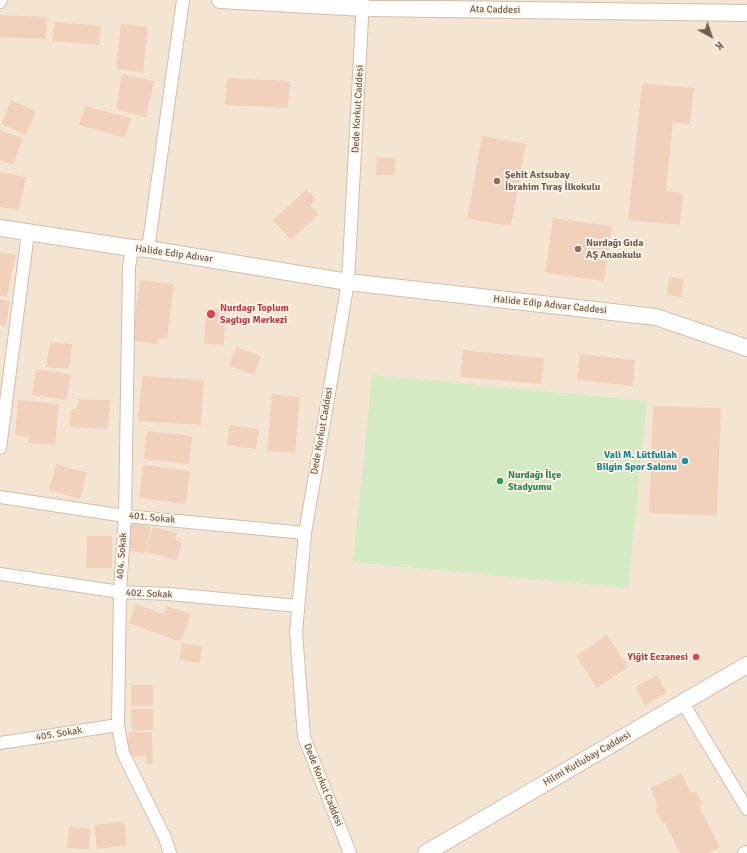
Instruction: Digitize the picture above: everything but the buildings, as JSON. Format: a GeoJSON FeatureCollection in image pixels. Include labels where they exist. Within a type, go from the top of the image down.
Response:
{"type":"FeatureCollection","features":[{"type":"Feature","properties":{"kind":"street","name":"404. Sokak"},"geometry":{"type":"LineString","coordinates":[[170,853],[165,838],[123,753],[118,725],[120,592],[125,516],[129,267],[140,249],[183,0]]}},
{"type":"Feature","properties":{"kind":"street","name":"Ata Caddesi"},"geometry":{"type":"LineString","coordinates":[[220,0],[747,13]]}},
{"type":"Feature","properties":{"kind":"street","name":"Dede Korkut Caddesi"},"geometry":{"type":"LineString","coordinates":[[350,853],[304,737],[296,632],[305,533],[348,282],[364,4]]}},
{"type":"Feature","properties":{"kind":"street","name":"Halide Edip Adıvar"},"geometry":{"type":"LineString","coordinates":[[0,228],[348,282]]}},
{"type":"Feature","properties":{"kind":"street"},"geometry":{"type":"LineString","coordinates":[[0,448],[28,232]]}},
{"type":"Feature","properties":{"kind":"street","name":"Halide Edip Adıvar Caddesi"},"geometry":{"type":"LineString","coordinates":[[348,282],[656,317],[747,348]]}},
{"type":"Feature","properties":{"kind":"street","name":"401. Sokak"},"geometry":{"type":"LineString","coordinates":[[0,497],[125,516],[305,533]]}},
{"type":"Feature","properties":{"kind":"street","name":"402. Sokak"},"geometry":{"type":"LineString","coordinates":[[0,574],[120,592],[169,594],[298,606]]}},
{"type":"Feature","properties":{"kind":"street","name":"Hilmi Kutlubay Caddesi"},"geometry":{"type":"LineString","coordinates":[[426,853],[747,665]]}},
{"type":"Feature","properties":{"kind":"street"},"geometry":{"type":"LineString","coordinates":[[683,703],[747,809]]}},
{"type":"Feature","properties":{"kind":"street","name":"405. Sokak"},"geometry":{"type":"LineString","coordinates":[[0,743],[118,725]]}},
{"type":"Feature","properties":{"kind":"shaded area"},"geometry":{"type":"Polygon","coordinates":[[[0,0],[747,0],[747,853],[0,853],[0,0]]]}},
{"type":"Feature","properties":{"kind":"green space","name":"Nurdağı İlçe Stadyumu"},"geometry":{"type":"Polygon","coordinates":[[[372,375],[647,401],[628,588],[353,562],[372,375]]]}},
{"type":"Feature","properties":{"kind":"place","name":"Şehit Astsubay İbrahim Tıraş İlkokulu"},"geometry":{"type":"Point","coordinates":[497,181]}},
{"type":"Feature","properties":{"kind":"place","name":"Nurdağı Gıda AŞ Anaokulu"},"geometry":{"type":"Point","coordinates":[578,249]}},
{"type":"Feature","properties":{"kind":"place","name":"Nurdagı Toplum Saglıgı Merkezi"},"geometry":{"type":"Point","coordinates":[211,314]}},
{"type":"Feature","properties":{"kind":"place","name":"Vali M. Lütfullah Bilgin Spor Salonu"},"geometry":{"type":"Point","coordinates":[685,461]}},
{"type":"Feature","properties":{"kind":"place","name":"Nurdağı İlçe Stadyumu"},"geometry":{"type":"Point","coordinates":[500,481]}},
{"type":"Feature","properties":{"kind":"place","name":"Yiğit Eczanesi"},"geometry":{"type":"Point","coordinates":[696,657]}}]}
